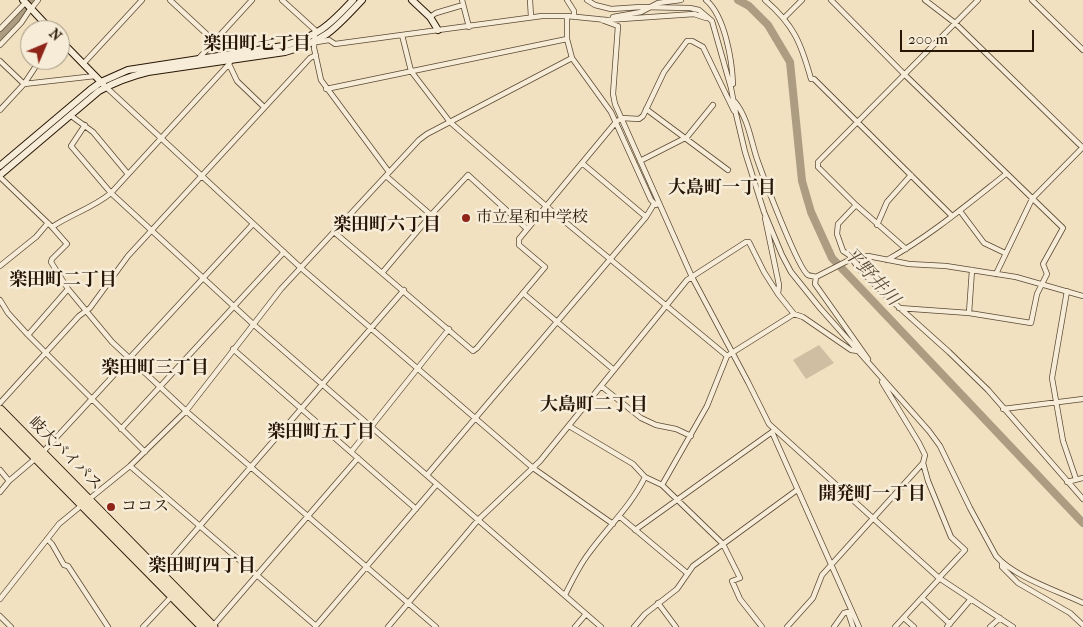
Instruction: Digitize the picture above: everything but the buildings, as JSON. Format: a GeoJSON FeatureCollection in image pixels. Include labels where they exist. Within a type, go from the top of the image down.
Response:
{"type":"FeatureCollection","features":[{"type":"Feature","properties":{"kind":"highway","name":"岐大バイパス"},"geometry":{"type":"LineString","coordinates":[[0,410],[39,456]]}},
{"type":"Feature","properties":{"kind":"highway","name":"岐大バイパス"},"geometry":{"type":"LineString","coordinates":[[0,421],[39,456],[213,626]]}},
{"type":"Feature","properties":{"kind":"highway","name":"岐大バイパス"},"geometry":{"type":"LineString","coordinates":[[85,502],[172,596],[213,626]]}},
{"type":"Feature","properties":{"kind":"main road"},"geometry":{"type":"LineString","coordinates":[[0,176],[104,85],[128,70],[283,46],[315,39],[353,0]]}},
{"type":"Feature","properties":{"kind":"main road"},"geometry":{"type":"LineString","coordinates":[[0,166],[90,90],[148,72],[230,62],[285,52],[315,39],[340,24],[362,0]]}},
{"type":"Feature","properties":{"kind":"main road"},"geometry":{"type":"LineString","coordinates":[[412,0],[430,17],[438,30]]}},
{"type":"Feature","properties":{"kind":"main road"},"geometry":{"type":"LineString","coordinates":[[27,5],[41,20]]}},
{"type":"Feature","properties":{"kind":"main road"},"geometry":{"type":"LineString","coordinates":[[70,50],[104,85]]}},
{"type":"Feature","properties":{"kind":"street"},"geometry":{"type":"LineString","coordinates":[[0,29],[27,5],[38,0]]}},
{"type":"Feature","properties":{"kind":"street"},"geometry":{"type":"LineString","coordinates":[[83,64],[142,0]]}},
{"type":"Feature","properties":{"kind":"street"},"geometry":{"type":"LineString","coordinates":[[170,0],[214,41]]}},
{"type":"Feature","properties":{"kind":"street"},"geometry":{"type":"LineString","coordinates":[[198,59],[252,0]]}},
{"type":"Feature","properties":{"kind":"street"},"geometry":{"type":"LineString","coordinates":[[282,0],[315,30],[314,48],[321,80],[326,89],[388,174],[431,215]]}},
{"type":"Feature","properties":{"kind":"street"},"geometry":{"type":"LineString","coordinates":[[530,0],[531,17]]}},
{"type":"Feature","properties":{"kind":"street"},"geometry":{"type":"LineString","coordinates":[[566,0],[574,11],[574,16]]}},
{"type":"Feature","properties":{"kind":"street"},"geometry":{"type":"LineString","coordinates":[[587,0],[595,5],[610,9],[641,7],[690,8],[699,10],[712,22],[731,88],[745,152],[764,212],[778,247],[791,272],[940,446],[996,556],[1013,571],[1083,603]]}},
{"type":"Feature","properties":{"kind":"street"},"geometry":{"type":"LineString","coordinates":[[599,19],[641,12],[658,3],[681,0]]}},
{"type":"Feature","properties":{"kind":"street"},"geometry":{"type":"LineString","coordinates":[[706,0],[717,12],[724,33],[733,83],[731,88]]}},
{"type":"Feature","properties":{"kind":"street"},"geometry":{"type":"LineString","coordinates":[[765,0],[784,18],[800,43],[811,79],[814,79],[952,216]]}},
{"type":"Feature","properties":{"kind":"street"},"geometry":{"type":"LineString","coordinates":[[784,18],[802,0]]}},
{"type":"Feature","properties":{"kind":"street"},"geometry":{"type":"LineString","coordinates":[[831,0],[1062,228],[1043,264],[1047,274],[1037,294],[1031,323],[968,313],[899,308]]}},
{"type":"Feature","properties":{"kind":"street"},"geometry":{"type":"LineString","coordinates":[[925,0],[955,23],[1083,147],[1032,199],[996,274]]}},
{"type":"Feature","properties":{"kind":"street"},"geometry":{"type":"LineString","coordinates":[[906,249],[856,205],[818,167],[818,162],[978,0]]}},
{"type":"Feature","properties":{"kind":"street"},"geometry":{"type":"LineString","coordinates":[[1032,0],[1083,50]]}},
{"type":"Feature","properties":{"kind":"street"},"geometry":{"type":"LineString","coordinates":[[430,17],[462,3],[468,27]]}},
{"type":"Feature","properties":{"kind":"street"},"geometry":{"type":"LineString","coordinates":[[0,45],[21,24],[27,5]]}},
{"type":"Feature","properties":{"kind":"street"},"geometry":{"type":"LineString","coordinates":[[315,39],[329,40],[335,44],[531,17],[574,16],[599,19],[694,14],[712,22]]}},
{"type":"Feature","properties":{"kind":"street"},"geometry":{"type":"LineString","coordinates":[[567,16],[566,39],[572,58],[611,112],[692,277],[773,431],[797,490],[859,627]]}},
{"type":"Feature","properties":{"kind":"street"},"geometry":{"type":"LineString","coordinates":[[599,19],[618,26],[613,94],[615,104],[657,205]]}},
{"type":"Feature","properties":{"kind":"street"},"geometry":{"type":"LineString","coordinates":[[402,35],[411,71],[450,122],[546,206],[727,356]]}},
{"type":"Feature","properties":{"kind":"street"},"geometry":{"type":"LineString","coordinates":[[326,89],[566,39]]}},
{"type":"Feature","properties":{"kind":"street"},"geometry":{"type":"LineString","coordinates":[[334,232],[473,350],[477,348],[545,267],[519,245],[519,239],[616,122],[622,118],[640,119],[643,116],[664,72],[687,41],[692,40],[703,47],[736,114]]}},
{"type":"Feature","properties":{"kind":"street"},"geometry":{"type":"LineString","coordinates":[[0,403],[79,316],[87,311],[116,270],[151,230],[310,58],[316,55]]}},
{"type":"Feature","properties":{"kind":"street"},"geometry":{"type":"LineString","coordinates":[[0,599],[62,520],[130,466],[186,411],[281,289],[419,140],[427,134],[572,58]]}},
{"type":"Feature","properties":{"kind":"street"},"geometry":{"type":"LineString","coordinates":[[0,61],[24,84]]}},
{"type":"Feature","properties":{"kind":"street"},"geometry":{"type":"LineString","coordinates":[[52,227],[94,205],[111,193],[230,62],[237,81],[264,107]]}},
{"type":"Feature","properties":{"kind":"street"},"geometry":{"type":"LineString","coordinates":[[0,110],[24,84],[33,70]]}},
{"type":"Feature","properties":{"kind":"street"},"geometry":{"type":"LineString","coordinates":[[24,84],[95,76]]}},
{"type":"Feature","properties":{"kind":"street"},"geometry":{"type":"LineString","coordinates":[[104,85],[301,268],[476,419],[533,468],[613,524]]}},
{"type":"Feature","properties":{"kind":"street"},"geometry":{"type":"LineString","coordinates":[[734,101],[739,107],[789,241],[808,275],[816,277],[857,256],[868,256],[909,264],[946,266],[1016,277],[1083,296]]}},
{"type":"Feature","properties":{"kind":"street"},"geometry":{"type":"LineString","coordinates":[[640,161],[685,138],[713,106]]}},
{"type":"Feature","properties":{"kind":"street"},"geometry":{"type":"LineString","coordinates":[[646,109],[728,170]]}},
{"type":"Feature","properties":{"kind":"street"},"geometry":{"type":"LineString","coordinates":[[70,115],[93,132],[128,174]]}},
{"type":"Feature","properties":{"kind":"street"},"geometry":{"type":"LineString","coordinates":[[85,125],[71,146],[111,193],[253,324],[601,627]]}},
{"type":"Feature","properties":{"kind":"street"},"geometry":{"type":"LineString","coordinates":[[582,163],[646,217]]}},
{"type":"Feature","properties":{"kind":"street"},"geometry":{"type":"LineString","coordinates":[[887,260],[960,211],[1006,174]]}},
{"type":"Feature","properties":{"kind":"street"},"geometry":{"type":"LineString","coordinates":[[382,272],[468,175],[527,229]]}},
{"type":"Feature","properties":{"kind":"street"},"geometry":{"type":"LineString","coordinates":[[877,224],[887,202],[911,175]]}},
{"type":"Feature","properties":{"kind":"street"},"geometry":{"type":"LineString","coordinates":[[0,176],[48,222],[67,244],[51,262],[68,289],[112,342],[186,411],[436,627]]}},
{"type":"Feature","properties":{"kind":"street"},"geometry":{"type":"LineString","coordinates":[[427,476],[657,205]]}},
{"type":"Feature","properties":{"kind":"street"},"geometry":{"type":"LineString","coordinates":[[856,205],[838,224],[837,234],[843,251],[849,255],[849,260],[988,390],[1083,499]]}},
{"type":"Feature","properties":{"kind":"street"},"geometry":{"type":"LineString","coordinates":[[960,211],[984,243],[1005,254]]}},
{"type":"Feature","properties":{"kind":"street"},"geometry":{"type":"LineString","coordinates":[[764,212],[779,285],[778,294]]}},
{"type":"Feature","properties":{"kind":"street"},"geometry":{"type":"LineString","coordinates":[[0,266],[36,237],[48,222]]}},
{"type":"Feature","properties":{"kind":"street"},"geometry":{"type":"LineString","coordinates":[[0,492],[39,456],[254,224]]}},
{"type":"Feature","properties":{"kind":"street"},"geometry":{"type":"LineString","coordinates":[[388,627],[478,520],[533,468],[687,280],[746,242],[749,242],[764,272],[794,314],[803,316],[851,350],[858,352]]}},
{"type":"Feature","properties":{"kind":"street"},"geometry":{"type":"LineString","coordinates":[[121,429],[284,252]]}},
{"type":"Feature","properties":{"kind":"street"},"geometry":{"type":"LineString","coordinates":[[968,313],[972,270]]}},
{"type":"Feature","properties":{"kind":"street"},"geometry":{"type":"LineString","coordinates":[[816,277],[815,284],[874,370],[919,442],[925,455],[924,463],[930,487],[951,537],[965,550],[896,627]]}},
{"type":"Feature","properties":{"kind":"street"},"geometry":{"type":"LineString","coordinates":[[28,335],[68,289]]}},
{"type":"Feature","properties":{"kind":"street"},"geometry":{"type":"LineString","coordinates":[[159,573],[404,290]]}},
{"type":"Feature","properties":{"kind":"street"},"geometry":{"type":"LineString","coordinates":[[1066,291],[1052,378],[1064,441],[1076,479]]}},
{"type":"Feature","properties":{"kind":"street"},"geometry":{"type":"LineString","coordinates":[[523,293],[614,370]]}},
{"type":"Feature","properties":{"kind":"street"},"geometry":{"type":"LineString","coordinates":[[0,300],[8,313],[46,354],[145,452]]}},
{"type":"Feature","properties":{"kind":"street"},"geometry":{"type":"LineString","coordinates":[[662,485],[707,406],[727,356],[794,314]]}},
{"type":"Feature","properties":{"kind":"street"},"geometry":{"type":"LineString","coordinates":[[351,452],[449,329]]}},
{"type":"Feature","properties":{"kind":"street"},"geometry":{"type":"LineString","coordinates":[[233,349],[416,509]]}},
{"type":"Feature","properties":{"kind":"street"},"geometry":{"type":"LineString","coordinates":[[601,386],[646,421],[676,429],[691,436]]}},
{"type":"Feature","properties":{"kind":"street"},"geometry":{"type":"LineString","coordinates":[[1004,409],[1083,399]]}},
{"type":"Feature","properties":{"kind":"street"},"geometry":{"type":"LineString","coordinates":[[569,426],[633,464],[645,477],[662,485],[723,544],[740,578],[732,582],[740,599],[762,627]]}},
{"type":"Feature","properties":{"kind":"street"},"geometry":{"type":"LineString","coordinates":[[635,530],[773,431]]}},
{"type":"Feature","properties":{"kind":"street"},"geometry":{"type":"LineString","coordinates":[[773,431],[940,578],[1013,627]]}},
{"type":"Feature","properties":{"kind":"street"},"geometry":{"type":"LineString","coordinates":[[213,626],[358,458]]}},
{"type":"Feature","properties":{"kind":"street"},"geometry":{"type":"LineString","coordinates":[[787,627],[813,598],[819,581],[832,565],[924,463]]}},
{"type":"Feature","properties":{"kind":"street"},"geometry":{"type":"LineString","coordinates":[[130,466],[315,626],[437,484]]}},
{"type":"Feature","properties":{"kind":"street"},"geometry":{"type":"LineString","coordinates":[[0,470],[9,482]]}},
{"type":"Feature","properties":{"kind":"street"},"geometry":{"type":"LineString","coordinates":[[565,595],[588,554],[640,488],[645,477]]}},
{"type":"Feature","properties":{"kind":"street"},"geometry":{"type":"LineString","coordinates":[[1067,482],[1083,478]]}},
{"type":"Feature","properties":{"kind":"street"},"geometry":{"type":"LineString","coordinates":[[634,627],[677,589],[693,566],[797,490]]}},
{"type":"Feature","properties":{"kind":"street"},"geometry":{"type":"LineString","coordinates":[[619,516],[687,573]]}},
{"type":"Feature","properties":{"kind":"street"},"geometry":{"type":"LineString","coordinates":[[47,539],[64,565],[68,566],[108,627]]}},
{"type":"Feature","properties":{"kind":"street"},"geometry":{"type":"LineString","coordinates":[[1002,562],[1002,567],[1018,583],[1070,613],[1083,625]]}},
{"type":"Feature","properties":{"kind":"street"},"geometry":{"type":"LineString","coordinates":[[143,627],[172,596]]}},
{"type":"Feature","properties":{"kind":"street"},"geometry":{"type":"LineString","coordinates":[[922,598],[949,625],[971,599]]}},
{"type":"Feature","properties":{"kind":"street"},"geometry":{"type":"LineString","coordinates":[[658,604],[676,627]]}},
{"type":"Feature","properties":{"kind":"street"},"geometry":{"type":"LineString","coordinates":[[834,627],[844,613],[848,612],[854,627]]}},
{"type":"Feature","properties":{"kind":"street"},"geometry":{"type":"LineString","coordinates":[[575,627],[586,614]]}},
{"type":"Feature","properties":{"kind":"street"},"geometry":{"type":"LineString","coordinates":[[0,616],[11,627]]}},
{"type":"Feature","properties":{"kind":"street"},"geometry":{"type":"LineString","coordinates":[[904,618],[914,627]]}},
{"type":"Feature","properties":{"kind":"street"},"geometry":{"type":"LineString","coordinates":[[990,627],[1000,618]]}},
{"type":"Feature","properties":{"kind":"shaded area"},"geometry":{"type":"Polygon","coordinates":[[[819,345],[834,363],[806,379],[793,360],[819,345]]]}},
{"type":"Feature","properties":{"kind":"waterway"},"geometry":{"type":"LineString","coordinates":[[0,37],[33,0]]}},
{"type":"Feature","properties":{"kind":"waterway","name":"平野井川"},"geometry":{"type":"LineString","coordinates":[[738,0],[749,6],[768,25],[790,62],[802,181],[811,212],[832,258],[1083,523]]}},
{"type":"Feature","properties":{"kind":"place","name":"市立星和中学校"},"geometry":{"type":"Point","coordinates":[466,218]}},
{"type":"Feature","properties":{"kind":"place","name":"ココス"},"geometry":{"type":"Point","coordinates":[111,507]}},
{"type":"Feature","properties":{"kind":"district","name":"楽田町七丁目"},"geometry":{"type":"Point","coordinates":[257,45]}},
{"type":"Feature","properties":{"kind":"district","name":"大島町一丁目"},"geometry":{"type":"Point","coordinates":[722,189]}},
{"type":"Feature","properties":{"kind":"district","name":"楽田町六丁目"},"geometry":{"type":"Point","coordinates":[387,226]}},
{"type":"Feature","properties":{"kind":"district","name":"楽田町二丁目"},"geometry":{"type":"Point","coordinates":[63,281]}},
{"type":"Feature","properties":{"kind":"district","name":"楽田町三丁目"},"geometry":{"type":"Point","coordinates":[155,369]}},
{"type":"Feature","properties":{"kind":"district","name":"大島町二丁目"},"geometry":{"type":"Point","coordinates":[594,406]}},
{"type":"Feature","properties":{"kind":"district","name":"楽田町五丁目"},"geometry":{"type":"Point","coordinates":[321,433]}},
{"type":"Feature","properties":{"kind":"district","name":"開発町一丁目"},"geometry":{"type":"Point","coordinates":[872,495]}},
{"type":"Feature","properties":{"kind":"district","name":"楽田町四丁目"},"geometry":{"type":"Point","coordinates":[202,567]}}]}
